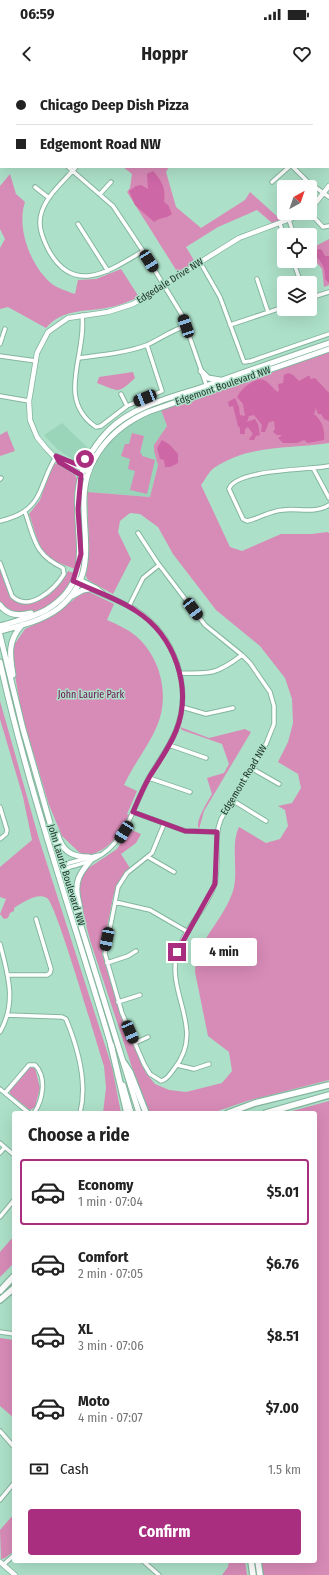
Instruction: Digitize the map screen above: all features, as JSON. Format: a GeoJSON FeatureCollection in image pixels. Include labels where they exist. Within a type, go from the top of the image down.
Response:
{"type":"FeatureCollection","features":[{"type":"Feature","properties":{"kind":"main road","name":"Edgemont Boulevard NW"},"geometry":{"type":"LineString","coordinates":[[0,626],[42,612],[62,597],[85,570],[87,555],[84,502],[88,475],[103,444],[128,422],[148,412],[207,388],[221,380],[329,343]]}},
{"type":"Feature","properties":{"kind":"main road","name":"Edgemont Boulevard NW"},"geometry":{"type":"LineString","coordinates":[[0,632],[49,614],[70,597],[77,580],[81,554],[78,509],[82,473],[92,452],[107,432],[127,416],[156,403],[329,349]]}},
{"type":"Feature","properties":{"kind":"main road"},"geometry":{"type":"LineString","coordinates":[[202,372],[210,379],[221,380]]}},
{"type":"Feature","properties":{"kind":"main road"},"geometry":{"type":"LineString","coordinates":[[70,463],[80,462],[92,452]]}},
{"type":"Feature","properties":{"kind":"main road"},"geometry":{"type":"LineString","coordinates":[[70,597],[82,590],[89,589]]}},
{"type":"Feature","properties":{"kind":"main road"},"geometry":{"type":"LineString","coordinates":[[0,605],[7,612],[16,615],[42,612]]}},
{"type":"Feature","properties":{"kind":"main road"},"geometry":{"type":"LineString","coordinates":[[23,624],[13,636],[10,651],[23,729]]}},
{"type":"Feature","properties":{"kind":"main road","name":"John Laurie Boulevard NW"},"geometry":{"type":"LineString","coordinates":[[0,635],[23,729],[63,867],[138,1111]]}},
{"type":"Feature","properties":{"kind":"main road","name":"John Laurie Boulevard NW"},"geometry":{"type":"LineString","coordinates":[[0,662],[10,706],[56,869],[130,1111]]}},
{"type":"Feature","properties":{"kind":"main road"},"geometry":{"type":"LineString","coordinates":[[0,679],[10,706]]}},
{"type":"Feature","properties":{"kind":"main road"},"geometry":{"type":"LineString","coordinates":[[50,820],[64,850],[74,856],[90,858],[77,880],[76,892],[80,911],[79,918]]}},
{"type":"Feature","properties":{"kind":"main road"},"geometry":{"type":"LineString","coordinates":[[111,1045],[127,1111]]}},
{"type":"Feature","properties":{"kind":"main road"},"geometry":{"type":"LineString","coordinates":[[124,1063],[130,1072],[145,1111]]}},
{"type":"Feature","properties":{"kind":"main road"},"geometry":{"type":"LineString","coordinates":[[233,1111],[255,1103],[329,1085]]}},
{"type":"Feature","properties":{"kind":"main road"},"geometry":{"type":"LineString","coordinates":[[273,1111],[329,1096]]}},
{"type":"Feature","properties":{"kind":"main road"},"geometry":{"type":"LineString","coordinates":[[0,1291],[12,1278]]}},
{"type":"Feature","properties":{"kind":"main road"},"geometry":{"type":"LineString","coordinates":[[0,1300],[12,1290]]}},
{"type":"Feature","properties":{"kind":"main road"},"geometry":{"type":"LineString","coordinates":[[258,1563],[260,1575]]}},
{"type":"Feature","properties":{"kind":"main road"},"geometry":{"type":"LineString","coordinates":[[252,1564],[253,1575]]}},
{"type":"Feature","properties":{"kind":"street"},"geometry":{"type":"LineString","coordinates":[[69,168],[100,194],[118,213],[143,251],[180,310],[207,388]]}},
{"type":"Feature","properties":{"kind":"street"},"geometry":{"type":"LineString","coordinates":[[75,168],[49,198],[42,213],[40,225],[44,240],[57,264],[67,272],[80,276],[90,276],[115,268],[143,251]]}},
{"type":"Feature","properties":{"kind":"street"},"geometry":{"type":"LineString","coordinates":[[272,182],[288,168]]}},
{"type":"Feature","properties":{"kind":"street"},"geometry":{"type":"LineString","coordinates":[[294,168],[308,182],[329,197]]}},
{"type":"Feature","properties":{"kind":"street"},"geometry":{"type":"LineString","coordinates":[[100,194],[111,182]]}},
{"type":"Feature","properties":{"kind":"street"},"geometry":{"type":"LineString","coordinates":[[317,202],[329,186]]}},
{"type":"Feature","properties":{"kind":"street"},"geometry":{"type":"LineString","coordinates":[[35,187],[49,198]]}},
{"type":"Feature","properties":{"kind":"street"},"geometry":{"type":"LineString","coordinates":[[289,220],[292,228]]}},
{"type":"Feature","properties":{"kind":"street","name":"Edgedale Drive NW"},"geometry":{"type":"LineString","coordinates":[[82,473],[70,463],[56,456],[45,447],[35,432],[30,420],[29,401],[36,361],[41,342],[54,326],[68,318],[124,308],[139,301],[240,238],[289,220]]}},
{"type":"Feature","properties":{"kind":"street"},"geometry":{"type":"LineString","coordinates":[[317,220],[323,227],[329,226]]}},
{"type":"Feature","properties":{"kind":"street"},"geometry":{"type":"LineString","coordinates":[[78,224],[108,271]]}},
{"type":"Feature","properties":{"kind":"street"},"geometry":{"type":"LineString","coordinates":[[280,224],[281,228]]}},
{"type":"Feature","properties":{"kind":"street"},"geometry":{"type":"LineString","coordinates":[[200,262],[217,290],[243,361],[245,362],[329,334]]}},
{"type":"Feature","properties":{"kind":"street"},"geometry":{"type":"LineString","coordinates":[[256,279],[268,312]]}},
{"type":"Feature","properties":{"kind":"street"},"geometry":{"type":"LineString","coordinates":[[317,296],[329,292]]}},
{"type":"Feature","properties":{"kind":"street"},"geometry":{"type":"LineString","coordinates":[[230,325],[277,309]]}},
{"type":"Feature","properties":{"kind":"street"},"geometry":{"type":"LineString","coordinates":[[82,315],[83,333],[74,397],[78,408],[94,426],[100,427],[127,406],[162,391],[147,345]]}},
{"type":"Feature","properties":{"kind":"street"},"geometry":{"type":"LineString","coordinates":[[79,358],[121,352],[147,345],[173,330],[186,326]]}},
{"type":"Feature","properties":{"kind":"street"},"geometry":{"type":"LineString","coordinates":[[0,344],[5,329]]}},
{"type":"Feature","properties":{"kind":"street"},"geometry":{"type":"LineString","coordinates":[[0,356],[36,361]]}},
{"type":"Feature","properties":{"kind":"street"},"geometry":{"type":"LineString","coordinates":[[121,394],[127,406]]}},
{"type":"Feature","properties":{"kind":"street"},"geometry":{"type":"LineString","coordinates":[[0,396],[29,401]]}},
{"type":"Feature","properties":{"kind":"street"},"geometry":{"type":"LineString","coordinates":[[0,521],[25,512],[37,499],[48,469],[56,456]]}},
{"type":"Feature","properties":{"kind":"street","name":"Edgedale Drive NW"},"geometry":{"type":"LineString","coordinates":[[56,456],[59,462],[88,475]]}},
{"type":"Feature","properties":{"kind":"street"},"geometry":{"type":"LineString","coordinates":[[329,466],[261,473],[233,484],[229,489],[243,519],[247,521],[273,511],[290,509],[313,510],[329,505]]}},
{"type":"Feature","properties":{"kind":"street"},"geometry":{"type":"LineString","coordinates":[[313,468],[329,498]]}},
{"type":"Feature","properties":{"kind":"street"},"geometry":{"type":"LineString","coordinates":[[0,563],[12,596],[19,600],[30,601],[45,596],[56,586],[64,574],[64,568],[49,560],[39,549],[25,512]]}},
{"type":"Feature","properties":{"kind":"street","name":"Edgemont Road NW"},"geometry":{"type":"LineString","coordinates":[[138,534],[159,565],[205,625],[242,655],[266,685],[274,706],[272,730],[221,819],[217,832],[215,884],[180,945],[175,965],[187,1032],[185,1049],[177,1065],[165,1080],[157,1080],[146,1068],[118,1002],[105,951],[118,887],[123,877],[148,857],[156,846],[164,824]]}},
{"type":"Feature","properties":{"kind":"street"},"geometry":{"type":"LineString","coordinates":[[128,606],[143,578],[159,565]]}},
{"type":"Feature","properties":{"kind":"street"},"geometry":{"type":"LineString","coordinates":[[56,869],[100,855],[119,840],[149,778],[169,745],[177,727],[182,707],[180,673],[173,653],[161,633],[144,616],[104,594],[89,589],[77,580]]}},
{"type":"Feature","properties":{"kind":"street"},"geometry":{"type":"LineString","coordinates":[[77,580],[97,588],[104,594]]}},
{"type":"Feature","properties":{"kind":"street"},"geometry":{"type":"LineString","coordinates":[[180,673],[215,672],[226,667],[242,655]]}},
{"type":"Feature","properties":{"kind":"street"},"geometry":{"type":"LineString","coordinates":[[182,707],[206,714],[233,708]]}},
{"type":"Feature","properties":{"kind":"street"},"geometry":{"type":"LineString","coordinates":[[169,745],[206,758]]}},
{"type":"Feature","properties":{"kind":"street"},"geometry":{"type":"LineString","coordinates":[[251,768],[279,784]]}},
{"type":"Feature","properties":{"kind":"street"},"geometry":{"type":"LineString","coordinates":[[149,778],[190,792]]}},
{"type":"Feature","properties":{"kind":"street"},"geometry":{"type":"LineString","coordinates":[[232,800],[266,820]]}},
{"type":"Feature","properties":{"kind":"street"},"geometry":{"type":"LineString","coordinates":[[0,807],[7,830],[6,834],[0,838]]}},
{"type":"Feature","properties":{"kind":"street"},"geometry":{"type":"LineString","coordinates":[[133,812],[185,831],[217,832]]}},
{"type":"Feature","properties":{"kind":"street"},"geometry":{"type":"LineString","coordinates":[[148,857],[174,872]]}},
{"type":"Feature","properties":{"kind":"street"},"geometry":{"type":"LineString","coordinates":[[115,902],[150,910],[188,932]]}},
{"type":"Feature","properties":{"kind":"street"},"geometry":{"type":"LineString","coordinates":[[9,975],[47,975],[50,973],[51,969],[36,919]]}},
{"type":"Feature","properties":{"kind":"street"},"geometry":{"type":"LineString","coordinates":[[0,944],[9,975],[10,995],[8,1015],[0,1032]]}},
{"type":"Feature","properties":{"kind":"street"},"geometry":{"type":"LineString","coordinates":[[107,963],[128,956],[136,951]]}},
{"type":"Feature","properties":{"kind":"street"},"geometry":{"type":"LineString","coordinates":[[118,1002],[140,995]]}},
{"type":"Feature","properties":{"kind":"street"},"geometry":{"type":"LineString","coordinates":[[8,1015],[62,1017],[66,1019],[83,1081],[83,1097],[80,1111]]}},
{"type":"Feature","properties":{"kind":"street"},"geometry":{"type":"LineString","coordinates":[[135,1043],[148,1037]]}},
{"type":"Feature","properties":{"kind":"street"},"geometry":{"type":"LineString","coordinates":[[177,1065],[194,1069],[209,1064]]}},
{"type":"Feature","properties":{"kind":"street"},"geometry":{"type":"LineString","coordinates":[[5,1093],[29,1065],[35,1065],[41,1076],[43,1090],[41,1100],[35,1111]]}},
{"type":"Feature","properties":{"kind":"street"},"geometry":{"type":"LineString","coordinates":[[0,1089],[26,1111]]}},
{"type":"Feature","properties":{"kind":"street"},"geometry":{"type":"LineString","coordinates":[[0,1143],[12,1152]]}},
{"type":"Feature","properties":{"kind":"street"},"geometry":{"type":"LineString","coordinates":[[0,1153],[5,1147]]}},
{"type":"Feature","properties":{"kind":"street"},"geometry":{"type":"LineString","coordinates":[[0,1217],[12,1202]]}},
{"type":"Feature","properties":{"kind":"street"},"geometry":{"type":"LineString","coordinates":[[0,1332],[12,1334]]}},
{"type":"Feature","properties":{"kind":"street"},"geometry":{"type":"LineString","coordinates":[[0,1431],[12,1445]]}},
{"type":"Feature","properties":{"kind":"street"},"geometry":{"type":"LineString","coordinates":[[0,1500],[12,1485]]}},
{"type":"Feature","properties":{"kind":"street"},"geometry":{"type":"LineString","coordinates":[[12,1556],[2,1564],[15,1575]]}},
{"type":"Feature","properties":{"kind":"street"},"geometry":{"type":"LineString","coordinates":[[145,1563],[159,1575]]}},
{"type":"Feature","properties":{"kind":"shaded area"},"geometry":{"type":"Polygon","coordinates":[[[153,171],[163,185],[164,202],[168,205],[172,214],[154,222],[135,205],[129,191],[136,186],[141,185],[148,189],[147,174],[153,171]]]}},
{"type":"Feature","properties":{"kind":"shaded area"},"geometry":{"type":"Polygon","coordinates":[[[317,250],[322,250],[325,256],[329,256],[329,283],[325,279],[325,271],[322,264],[317,258],[317,250]]]}},
{"type":"Feature","properties":{"kind":"shaded area"},"geometry":{"type":"Polygon","coordinates":[[[288,373],[293,375],[299,381],[308,376],[310,376],[310,379],[315,378],[329,393],[329,421],[324,419],[321,414],[318,414],[316,408],[314,414],[319,419],[322,426],[324,440],[308,443],[304,440],[297,443],[283,443],[278,438],[282,435],[277,435],[273,432],[275,429],[274,421],[269,422],[265,432],[261,432],[262,425],[254,415],[249,416],[247,422],[255,419],[258,424],[260,435],[256,436],[254,440],[250,440],[249,439],[253,434],[248,427],[245,429],[245,434],[240,434],[240,428],[238,426],[233,406],[229,407],[228,402],[235,398],[239,407],[240,415],[245,416],[243,404],[237,397],[244,388],[256,380],[264,380],[278,392],[278,384],[283,383],[284,375],[288,373]]]}},
{"type":"Feature","properties":{"kind":"shaded area"},"geometry":{"type":"Polygon","coordinates":[[[161,410],[167,426],[154,445],[158,465],[150,497],[87,492],[94,467],[100,455],[110,442],[130,425],[161,410]]]}},
{"type":"Feature","properties":{"kind":"shaded area"},"geometry":{"type":"Polygon","coordinates":[[[62,423],[89,449],[77,462],[57,449],[44,435],[62,423]]]}},
{"type":"Feature","properties":{"kind":"shaded area"},"geometry":{"type":"Polygon","coordinates":[[[162,440],[170,445],[178,454],[178,463],[170,467],[165,467],[164,460],[160,459],[157,448],[162,440]]]}},
{"type":"Feature","properties":{"kind":"green space"},"geometry":{"type":"Polygon","coordinates":[[[124,168],[168,168],[166,172],[176,207],[201,228],[245,200],[250,192],[277,216],[277,220],[281,220],[272,223],[257,210],[218,227],[186,247],[195,262],[178,273],[127,192],[130,188],[132,174],[124,168]]]}},
{"type":"Feature","properties":{"kind":"green space"},"geometry":{"type":"Polygon","coordinates":[[[10,174],[16,194],[25,202],[22,223],[27,246],[44,277],[60,289],[75,294],[78,280],[96,279],[121,269],[139,297],[110,307],[66,314],[59,317],[46,328],[8,307],[0,309],[0,248],[5,239],[0,229],[0,186],[10,174]]]}},
{"type":"Feature","properties":{"kind":"green space"},"geometry":{"type":"Polygon","coordinates":[[[329,239],[329,285],[324,287],[322,269],[317,263],[317,245],[329,239]]]}},
{"type":"Feature","properties":{"kind":"green space"},"geometry":{"type":"Polygon","coordinates":[[[329,352],[329,443],[255,451],[241,455],[227,460],[212,469],[201,485],[230,547],[242,551],[281,534],[329,533],[329,1080],[247,1101],[218,1111],[146,1111],[90,940],[78,894],[78,886],[84,871],[117,849],[129,829],[141,834],[136,843],[121,854],[130,868],[118,883],[113,897],[102,954],[120,1013],[146,1073],[155,1084],[169,1090],[186,1092],[222,1083],[232,1071],[229,1052],[208,1036],[195,972],[196,959],[204,942],[225,909],[233,891],[235,883],[235,842],[239,827],[266,843],[280,839],[288,826],[285,810],[278,806],[292,803],[301,788],[298,774],[278,762],[288,742],[293,723],[292,699],[285,678],[260,646],[216,610],[173,554],[158,527],[140,514],[130,513],[120,521],[118,532],[131,559],[113,594],[88,580],[86,576],[89,550],[87,492],[150,497],[158,465],[154,445],[167,426],[161,410],[329,352]]]}},
{"type":"Feature","properties":{"kind":"green space"},"geometry":{"type":"Polygon","coordinates":[[[133,372],[135,378],[125,387],[118,390],[97,383],[99,377],[133,372]]]}},
{"type":"Feature","properties":{"kind":"green space"},"geometry":{"type":"Polygon","coordinates":[[[7,431],[15,451],[0,456],[0,435],[7,431]]]}},
{"type":"Feature","properties":{"kind":"green space"},"geometry":{"type":"Polygon","coordinates":[[[132,433],[144,436],[140,453],[142,456],[155,460],[147,494],[130,490],[135,471],[128,469],[130,459],[121,456],[125,444],[129,444],[132,433]]]}},
{"type":"Feature","properties":{"kind":"green space"},"geometry":{"type":"Polygon","coordinates":[[[54,464],[57,464],[75,475],[77,479],[74,499],[77,553],[75,569],[54,561],[44,552],[29,514],[40,500],[54,464]]]}},
{"type":"Feature","properties":{"kind":"green space"},"geometry":{"type":"Polygon","coordinates":[[[0,570],[11,599],[21,602],[39,600],[45,597],[56,588],[68,571],[74,573],[65,590],[55,601],[39,610],[22,613],[14,612],[0,602],[0,570]]]}},
{"type":"Feature","properties":{"kind":"green space","name":"John Laurie Park"},"geometry":{"type":"Polygon","coordinates":[[[89,592],[114,604],[107,620],[136,636],[152,655],[161,678],[163,702],[157,726],[124,785],[137,791],[127,814],[129,815],[125,823],[117,836],[106,847],[83,856],[62,836],[49,805],[22,715],[12,659],[12,648],[25,629],[53,616],[82,593],[89,592]]]}},
{"type":"Feature","properties":{"kind":"green space"},"geometry":{"type":"Polygon","coordinates":[[[0,701],[39,839],[112,1067],[121,1111],[103,1111],[106,1088],[104,1066],[59,923],[52,906],[47,898],[39,896],[21,903],[14,908],[14,911],[10,913],[8,918],[4,919],[0,914],[6,899],[0,897],[0,867],[32,840],[23,797],[0,719],[0,701]]]}},
{"type":"Feature","properties":{"kind":"green space"},"geometry":{"type":"Polygon","coordinates":[[[180,727],[209,738],[245,729],[251,732],[204,811],[199,829],[198,822],[212,794],[207,778],[224,773],[229,764],[222,744],[182,730],[180,727]]]}},
{"type":"Feature","properties":{"kind":"green space"},"geometry":{"type":"Polygon","coordinates":[[[29,1067],[35,1068],[40,1088],[35,1107],[30,1110],[10,1094],[10,1090],[29,1067]]]}},
{"type":"Feature","properties":{"kind":"green space"},"geometry":{"type":"Polygon","coordinates":[[[329,1101],[329,1575],[263,1575],[261,1563],[317,1563],[317,1111],[292,1111],[329,1101]]]}},
{"type":"Feature","properties":{"kind":"green space"},"geometry":{"type":"Polygon","coordinates":[[[12,1238],[12,1265],[0,1277],[0,1252],[12,1238]]]}},
{"type":"Feature","properties":{"kind":"green space"},"geometry":{"type":"Polygon","coordinates":[[[0,1338],[12,1340],[12,1416],[0,1406],[0,1338]]]}},
{"type":"Feature","properties":{"kind":"green space"},"geometry":{"type":"Polygon","coordinates":[[[12,1516],[12,1553],[1,1559],[0,1530],[12,1516]]]}},
{"type":"Feature","properties":{"kind":"green space"},"geometry":{"type":"Polygon","coordinates":[[[229,1563],[245,1563],[247,1575],[222,1575],[228,1567],[229,1563]]]}},
{"type":"Feature","properties":{"kind":"route"},"geometry":{"type":"LineString","coordinates":[[85,459],[76,464],[70,463],[56,456],[59,462],[81,475],[78,491],[81,554],[73,581],[128,606],[150,621],[161,633],[171,648],[177,662],[181,678],[182,707],[173,739],[149,778],[133,812],[185,831],[217,832],[215,884],[177,952]]}}]}
